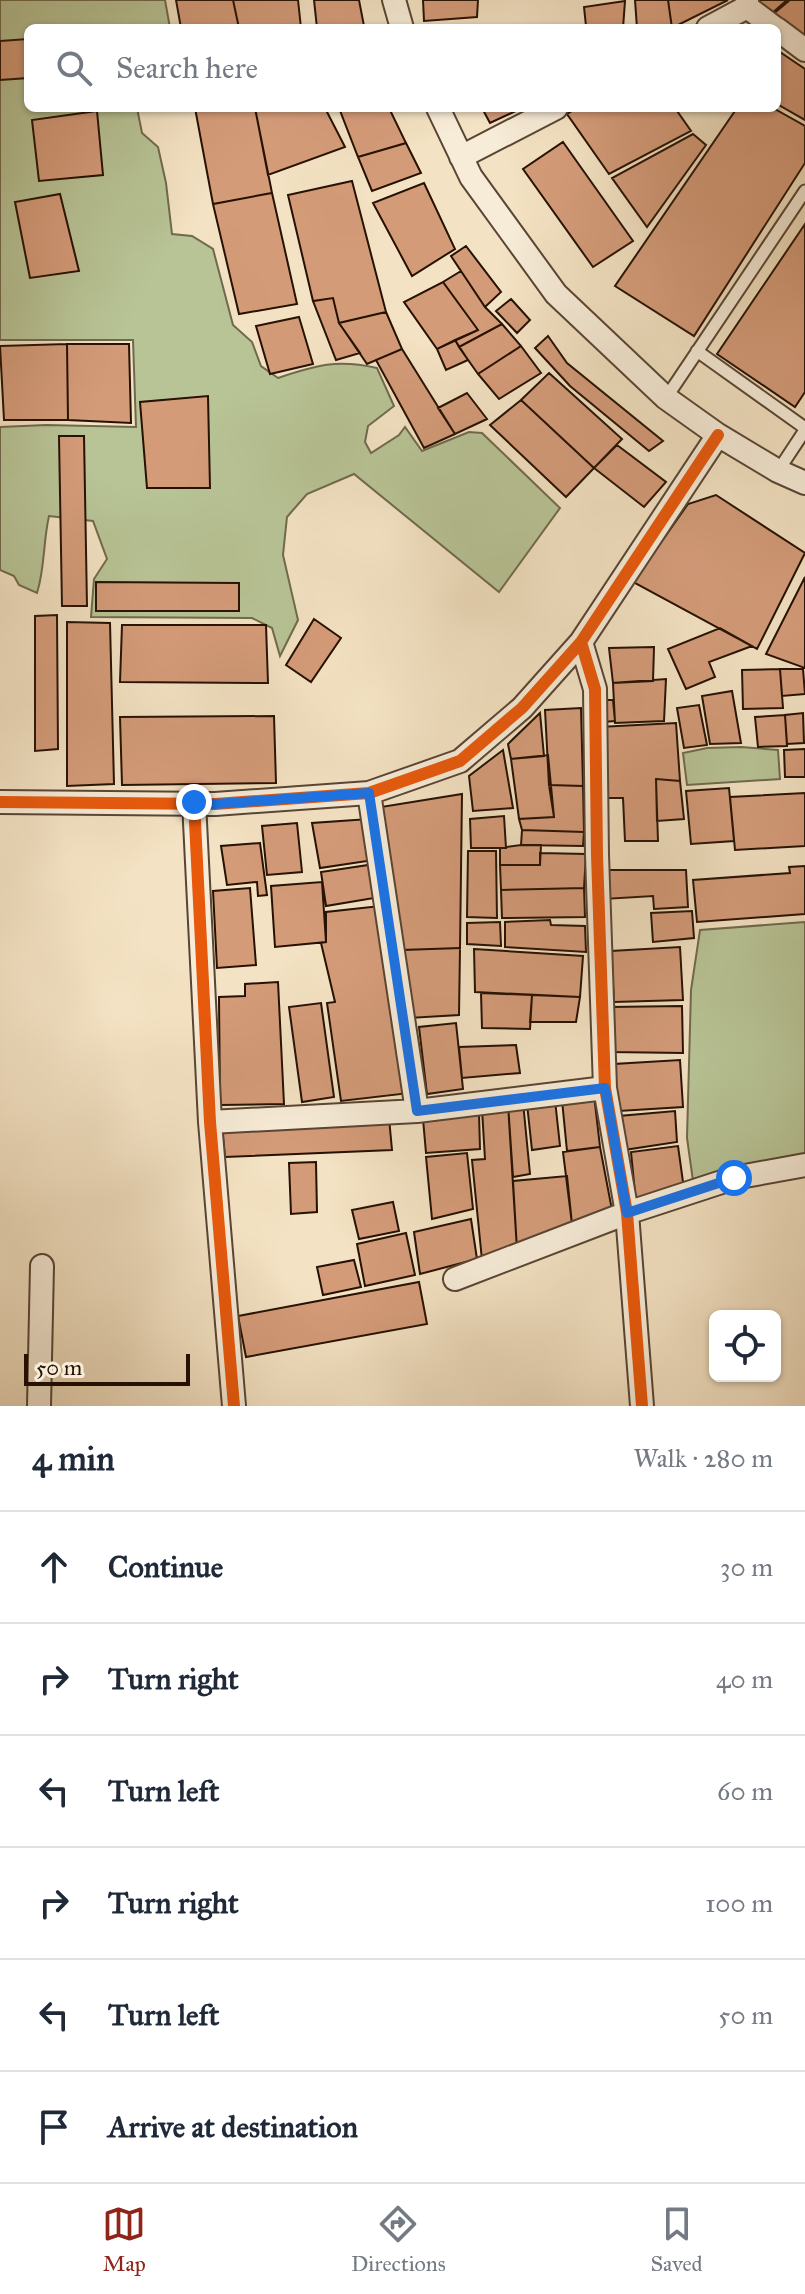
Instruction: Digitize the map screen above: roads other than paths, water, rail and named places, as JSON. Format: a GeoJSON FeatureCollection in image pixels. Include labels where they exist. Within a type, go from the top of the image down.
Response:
{"type":"FeatureCollection","features":[{"type":"Feature","properties":{"kind":"street"},"geometry":{"type":"LineString","coordinates":[[394,0],[401,24]]}},
{"type":"Feature","properties":{"kind":"street"},"geometry":{"type":"LineString","coordinates":[[714,24],[747,4],[770,24]]}},
{"type":"Feature","properties":{"kind":"street"},"geometry":{"type":"LineString","coordinates":[[781,33],[805,50]]}},
{"type":"Feature","properties":{"kind":"street"},"geometry":{"type":"LineString","coordinates":[[440,112],[471,177],[556,294],[666,398],[718,435],[778,471],[805,483]]}},
{"type":"Feature","properties":{"kind":"street"},"geometry":{"type":"LineString","coordinates":[[461,157],[548,112]]}},
{"type":"Feature","properties":{"kind":"street"},"geometry":{"type":"LineString","coordinates":[[0,802],[215,804],[369,793],[460,761],[522,708],[581,642],[718,435]]}},
{"type":"Feature","properties":{"kind":"street"},"geometry":{"type":"LineString","coordinates":[[581,642],[595,689],[605,1088],[627,1213],[642,1406]]}},
{"type":"Feature","properties":{"kind":"street"},"geometry":{"type":"LineString","coordinates":[[369,793],[417,1111]]}},
{"type":"Feature","properties":{"kind":"street"},"geometry":{"type":"LineString","coordinates":[[194,802],[210,1122],[234,1406]]}},
{"type":"Feature","properties":{"kind":"street"},"geometry":{"type":"LineString","coordinates":[[210,1122],[417,1111],[605,1088]]}},
{"type":"Feature","properties":{"kind":"street"},"geometry":{"type":"LineString","coordinates":[[455,1279],[627,1213],[734,1178],[805,1165]]}},
{"type":"Feature","properties":{"kind":"street"},"geometry":{"type":"LineString","coordinates":[[39,1406],[42,1266]]}},
{"type":"Feature","properties":{"kind":"lane"},"geometry":{"type":"LineString","coordinates":[[666,398],[805,191]]}},
{"type":"Feature","properties":{"kind":"lane"},"geometry":{"type":"LineString","coordinates":[[697,351],[805,429],[778,471]]}}]}
